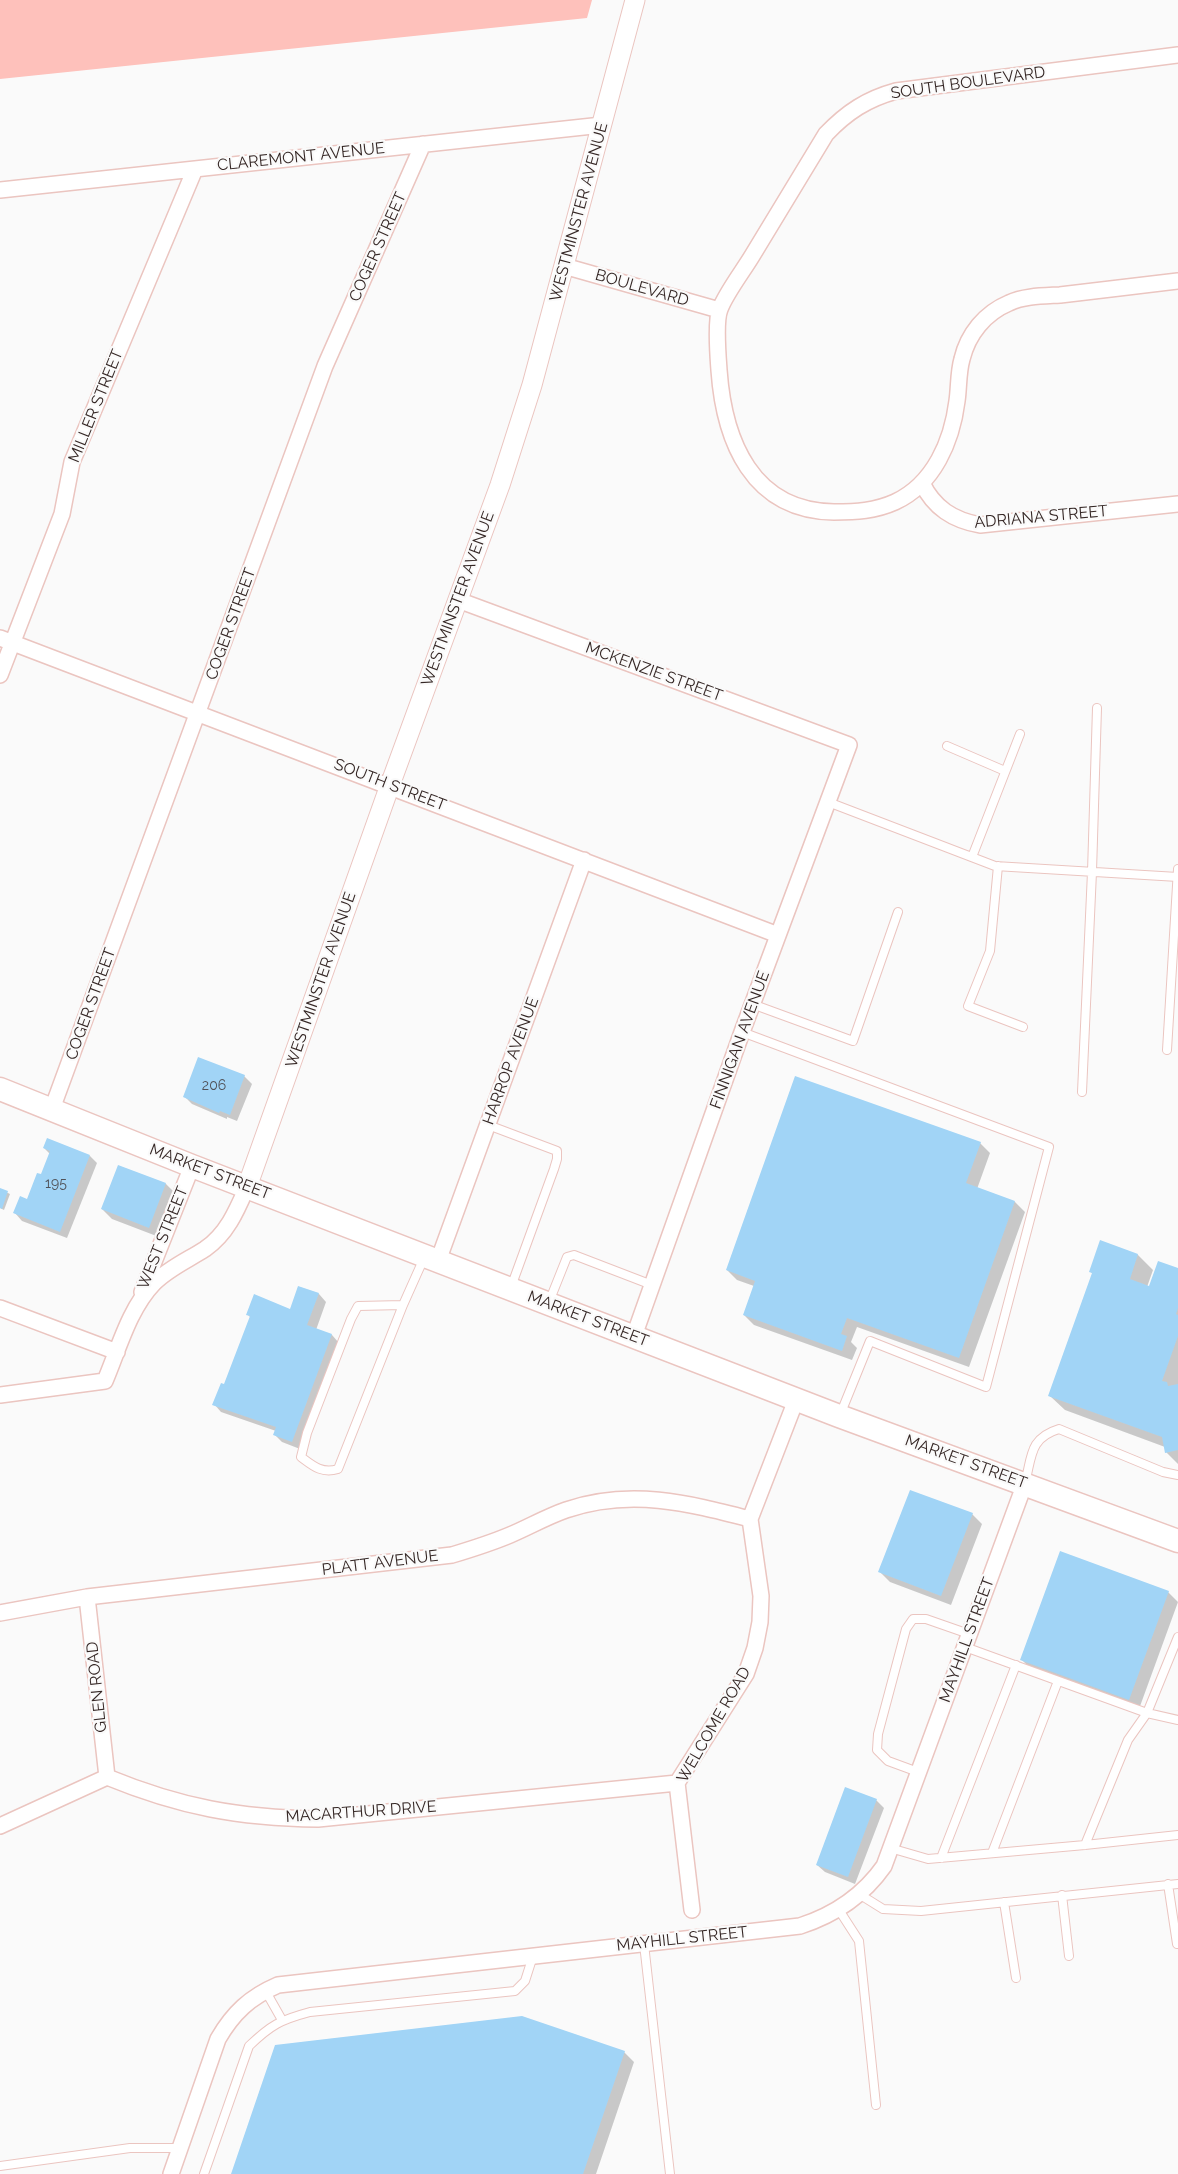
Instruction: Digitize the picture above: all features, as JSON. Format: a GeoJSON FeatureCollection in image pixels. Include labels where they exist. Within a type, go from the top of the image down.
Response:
{"type":"FeatureCollection","features":[{"type":"Feature","properties":{"kind":"main road","name":"MARKET STREET"},"geometry":{"type":"LineString","coordinates":[[0,1089],[192,1166],[796,1400],[1178,1541]]}},
{"type":"Feature","properties":{"kind":"street","name":"WESTMINSTER AVENUE"},"geometry":{"type":"LineString","coordinates":[[247,1187],[390,785],[500,485],[529,394],[635,0]]}},
{"type":"Feature","properties":{"kind":"street","name":"SOUTH BOULEVARD"},"geometry":{"type":"LineString","coordinates":[[719,310],[826,134],[842,117],[859,105],[880,95],[896,91],[1178,55]]}},
{"type":"Feature","properties":{"kind":"street","name":"CLAREMONT AVENUE"},"geometry":{"type":"LineString","coordinates":[[0,190],[602,125]]}},
{"type":"Feature","properties":{"kind":"street","name":"COGER STREET"},"geometry":{"type":"LineString","coordinates":[[52,1109],[325,366],[423,144]]}},
{"type":"Feature","properties":{"kind":"street","name":"MILLER STREET"},"geometry":{"type":"LineString","coordinates":[[0,675],[6,640],[62,514],[72,462],[195,169]]}},
{"type":"Feature","properties":{"kind":"street","name":"BOULEVARD"},"geometry":{"type":"LineString","coordinates":[[564,266],[719,310]]}},
{"type":"Feature","properties":{"kind":"street"},"geometry":{"type":"LineString","coordinates":[[719,310],[718,350],[724,415],[738,455],[751,473],[768,490],[788,502],[826,512],[853,512],[875,509],[897,501],[922,482],[936,466],[946,445],[957,403],[961,361],[967,343],[976,328],[989,314],[1016,300],[1178,281]]}},
{"type":"Feature","properties":{"kind":"street","name":"ADRIANA STREET"},"geometry":{"type":"LineString","coordinates":[[922,482],[936,505],[949,515],[965,522],[980,525],[1178,504]]}},
{"type":"Feature","properties":{"kind":"street","name":"MCKENZIE STREET"},"geometry":{"type":"LineString","coordinates":[[458,600],[849,745]]}},
{"type":"Feature","properties":{"kind":"street","name":"SOUTH STREET"},"geometry":{"type":"LineString","coordinates":[[6,640],[390,785],[778,935]]}},
{"type":"Feature","properties":{"kind":"street","name":"FINNIGAN AVENUE"},"geometry":{"type":"LineString","coordinates":[[634,1336],[752,1004],[849,745]]}},
{"type":"Feature","properties":{"kind":"street","name":"HARROP AVENUE"},"geometry":{"type":"LineString","coordinates":[[431,1259],[488,1125],[584,860]]}},
{"type":"Feature","properties":{"kind":"street","name":"WEST STREET"},"geometry":{"type":"LineString","coordinates":[[0,1395],[105,1381],[192,1166]]}},
{"type":"Feature","properties":{"kind":"street","name":"WEST STREET"},"geometry":{"type":"LineString","coordinates":[[134,1310],[153,1284],[163,1275],[206,1248],[221,1234],[234,1216],[247,1187]]}},
{"type":"Feature","properties":{"kind":"street"},"geometry":{"type":"LineString","coordinates":[[0,1308],[117,1352]]}},
{"type":"Feature","properties":{"kind":"street","name":"WELCOME ROAD"},"geometry":{"type":"LineString","coordinates":[[692,1910],[677,1783],[746,1674],[755,1648],[760,1622],[761,1596],[750,1519],[796,1400]]}},
{"type":"Feature","properties":{"kind":"street","name":"MAYHILL STREET"},"geometry":{"type":"LineString","coordinates":[[171,2174],[218,2039],[228,2021],[241,2006],[265,1990],[278,1985],[800,1926],[839,1910],[859,1894],[878,1874],[890,1848],[1025,1484]]}},
{"type":"Feature","properties":{"kind":"street","name":"PLATT AVENUE"},"geometry":{"type":"LineString","coordinates":[[0,1613],[87,1597],[452,1555],[483,1546],[568,1509],[601,1502],[636,1498],[670,1500],[750,1519]]}},
{"type":"Feature","properties":{"kind":"street","name":"GLEN ROAD"},"geometry":{"type":"LineString","coordinates":[[87,1597],[107,1777]]}},
{"type":"Feature","properties":{"kind":"street"},"geometry":{"type":"LineString","coordinates":[[0,1826],[107,1777]]}},
{"type":"Feature","properties":{"kind":"street","name":"MACARTHUR DRIVE"},"geometry":{"type":"LineString","coordinates":[[107,1777],[185,1805],[223,1813],[318,1819],[677,1783]]}},
{"type":"Feature","properties":{"kind":"lane"},"geometry":{"type":"LineString","coordinates":[[1082,1092],[1097,708]]}},
{"type":"Feature","properties":{"kind":"lane"},"geometry":{"type":"LineString","coordinates":[[972,857],[1020,734]]}},
{"type":"Feature","properties":{"kind":"lane"},"geometry":{"type":"LineString","coordinates":[[948,746],[1005,771]]}},
{"type":"Feature","properties":{"kind":"lane"},"geometry":{"type":"LineString","coordinates":[[828,802],[998,866],[1178,877]]}},
{"type":"Feature","properties":{"kind":"lane"},"geometry":{"type":"LineString","coordinates":[[998,866],[990,951],[968,1006],[1023,1027]]}},
{"type":"Feature","properties":{"kind":"lane"},"geometry":{"type":"LineString","coordinates":[[1167,1050],[1178,869]]}},
{"type":"Feature","properties":{"kind":"lane"},"geometry":{"type":"LineString","coordinates":[[752,1004],[853,1041],[898,912]]}},
{"type":"Feature","properties":{"kind":"lane"},"geometry":{"type":"LineString","coordinates":[[742,1032],[1048,1147],[986,1387],[870,1341],[839,1416]]}},
{"type":"Feature","properties":{"kind":"lane"},"geometry":{"type":"LineString","coordinates":[[488,1125],[556,1151],[557,1159],[554,1169],[510,1289]]}},
{"type":"Feature","properties":{"kind":"lane"},"geometry":{"type":"LineString","coordinates":[[548,1304],[567,1257],[574,1255],[652,1285]]}},
{"type":"Feature","properties":{"kind":"lane"},"geometry":{"type":"LineString","coordinates":[[403,1306],[358,1306],[351,1319],[307,1433],[301,1457],[316,1468],[328,1472],[338,1469],[403,1306],[431,1259]]}},
{"type":"Feature","properties":{"kind":"lane"},"geometry":{"type":"LineString","coordinates":[[1025,1484],[1035,1442],[1047,1432],[1059,1429],[1163,1472],[1178,1476]]}},
{"type":"Feature","properties":{"kind":"lane"},"geometry":{"type":"LineString","coordinates":[[918,1772],[888,1761],[877,1750],[878,1734],[906,1629],[913,1619],[926,1619],[1016,1665],[1147,1713],[1178,1720]]}},
{"type":"Feature","properties":{"kind":"lane"},"geometry":{"type":"LineString","coordinates":[[1085,1845],[1128,1740],[1147,1713],[1178,1637]]}},
{"type":"Feature","properties":{"kind":"lane"},"geometry":{"type":"LineString","coordinates":[[941,1858],[1016,1665]]}},
{"type":"Feature","properties":{"kind":"lane"},"geometry":{"type":"LineString","coordinates":[[992,1853],[1058,1681]]}},
{"type":"Feature","properties":{"kind":"lane"},"geometry":{"type":"LineString","coordinates":[[890,1848],[928,1859],[1178,1835]]}},
{"type":"Feature","properties":{"kind":"lane"},"geometry":{"type":"LineString","coordinates":[[1168,1884],[1177,1944]]}},
{"type":"Feature","properties":{"kind":"lane"},"geometry":{"type":"LineString","coordinates":[[859,1894],[882,1909],[921,1912],[1062,1895],[1178,1884]]}},
{"type":"Feature","properties":{"kind":"lane"},"geometry":{"type":"LineString","coordinates":[[1062,1895],[1069,1956]]}},
{"type":"Feature","properties":{"kind":"lane"},"geometry":{"type":"LineString","coordinates":[[1004,1902],[1016,1978]]}},
{"type":"Feature","properties":{"kind":"lane"},"geometry":{"type":"LineString","coordinates":[[839,1910],[859,1941],[876,2105]]}},
{"type":"Feature","properties":{"kind":"lane"},"geometry":{"type":"LineString","coordinates":[[644,1944],[670,2174]]}},
{"type":"Feature","properties":{"kind":"lane"},"geometry":{"type":"LineString","coordinates":[[204,2174],[249,2046],[264,2031],[282,2020],[310,2012],[514,1991],[525,1981],[533,1956]]}},
{"type":"Feature","properties":{"kind":"lane"},"geometry":{"type":"LineString","coordinates":[[265,1990],[282,2020]]}},
{"type":"Feature","properties":{"kind":"lane"},"geometry":{"type":"LineString","coordinates":[[0,2166],[130,2148],[180,2148]]}},
{"type":"Feature","properties":{"kind":"shaded area"},"geometry":{"type":"Polygon","coordinates":[[[0,0],[592,0],[587,18],[0,79],[0,0]]]}},
{"type":"Feature","properties":{"kind":"building"},"geometry":{"type":"Polygon","coordinates":[[[198,1057],[245,1075],[230,1115],[220,1111],[219,1113],[183,1097],[198,1057]]]}},
{"type":"Feature","properties":{"kind":"building"},"geometry":{"type":"Polygon","coordinates":[[[795,1076],[981,1142],[966,1183],[1015,1201],[959,1358],[847,1318],[841,1334],[847,1336],[842,1351],[743,1315],[755,1281],[726,1270],[795,1076]]]}},
{"type":"Feature","properties":{"kind":"building"},"geometry":{"type":"Polygon","coordinates":[[[47,1138],[90,1155],[60,1232],[13,1213],[20,1196],[27,1199],[37,1173],[41,1174],[50,1151],[43,1148],[47,1138]]]}},
{"type":"Feature","properties":{"kind":"building"},"geometry":{"type":"Polygon","coordinates":[[[118,1165],[166,1183],[149,1228],[101,1209],[118,1165]]]}},
{"type":"Feature","properties":{"kind":"building"},"geometry":{"type":"Polygon","coordinates":[[[0,1188],[8,1191],[2,1209],[0,1208],[0,1188]]]}},
{"type":"Feature","properties":{"kind":"building"},"geometry":{"type":"Polygon","coordinates":[[[1100,1240],[1138,1254],[1130,1279],[1149,1286],[1158,1261],[1178,1268],[1178,1308],[1176,1314],[1178,1315],[1178,1336],[1162,1381],[1167,1382],[1168,1386],[1178,1384],[1178,1450],[1165,1453],[1162,1437],[1048,1396],[1092,1273],[1089,1272],[1100,1240]]]}},
{"type":"Feature","properties":{"kind":"building"},"geometry":{"type":"Polygon","coordinates":[[[298,1286],[319,1293],[307,1325],[332,1334],[292,1442],[273,1435],[276,1427],[212,1405],[221,1383],[224,1384],[250,1316],[246,1315],[254,1294],[290,1309],[298,1286]]]}},
{"type":"Feature","properties":{"kind":"building"},"geometry":{"type":"Polygon","coordinates":[[[910,1490],[973,1513],[941,1596],[878,1572],[910,1490]]]}},
{"type":"Feature","properties":{"kind":"building"},"geometry":{"type":"Polygon","coordinates":[[[1060,1551],[1169,1591],[1129,1700],[1020,1660],[1060,1551]]]}},
{"type":"Feature","properties":{"kind":"building"},"geometry":{"type":"Polygon","coordinates":[[[845,1787],[877,1799],[848,1877],[816,1865],[845,1787]]]}},
{"type":"Feature","properties":{"kind":"building"},"geometry":{"type":"Polygon","coordinates":[[[522,2016],[625,2051],[583,2174],[231,2174],[275,2045],[522,2016]]]}}]}
